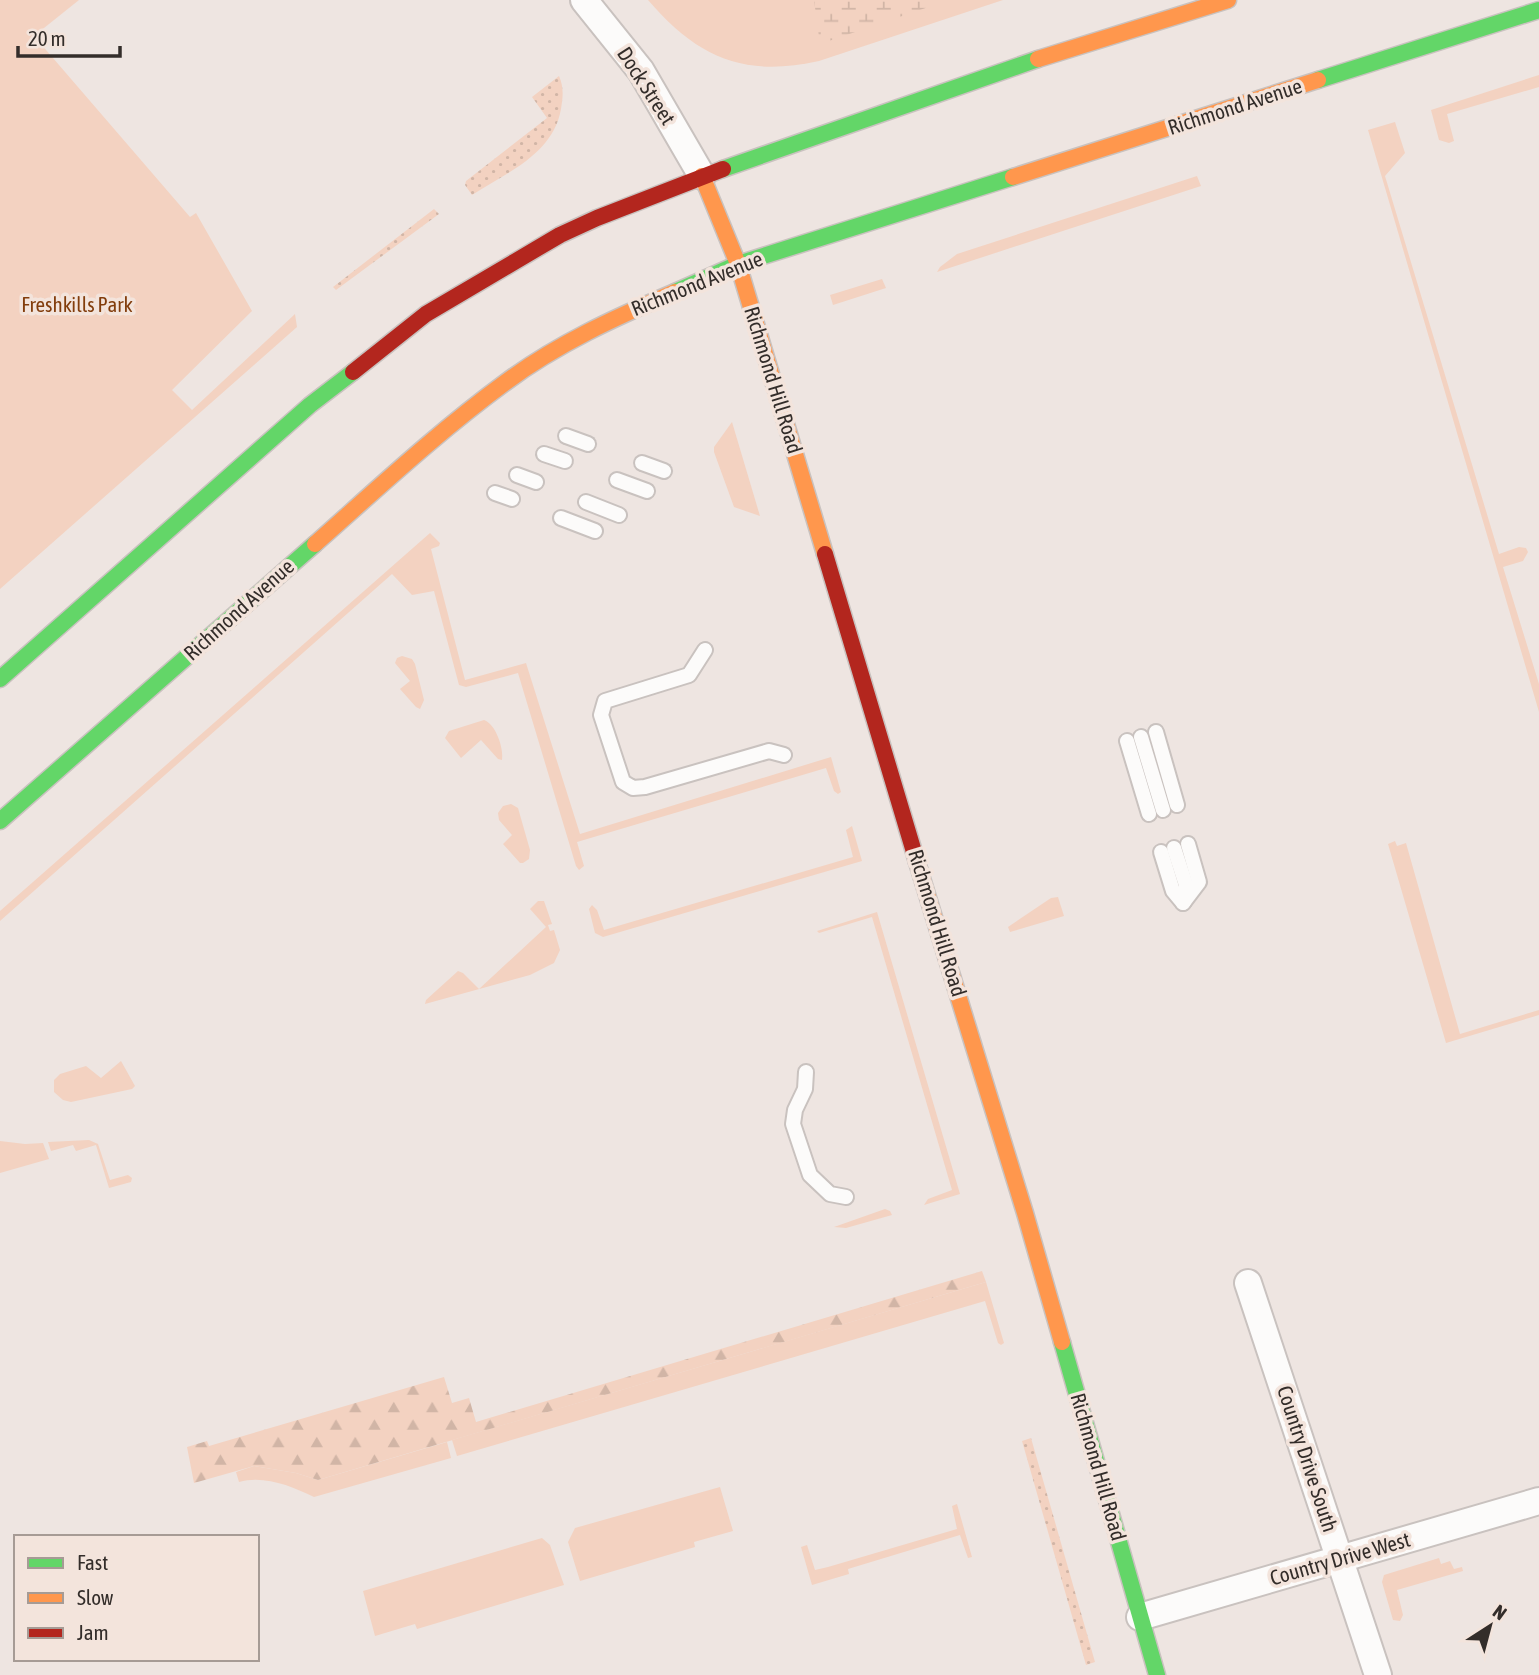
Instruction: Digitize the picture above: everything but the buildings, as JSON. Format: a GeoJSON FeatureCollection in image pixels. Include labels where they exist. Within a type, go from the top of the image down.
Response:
{"type":"FeatureCollection","features":[{"type":"Feature","properties":{"kind":"main road"},"geometry":{"type":"LineString","coordinates":[[0,679],[310,405],[426,314],[560,235],[702,176],[1067,49],[1228,0]]}},
{"type":"Feature","properties":{"kind":"main road","name":"Richmond Avenue"},"geometry":{"type":"LineString","coordinates":[[0,821],[320,538],[507,381],[602,323],[738,264],[1539,10]]}},
{"type":"Feature","properties":{"kind":"main road","name":"Richmond Hill Road"},"geometry":{"type":"LineString","coordinates":[[702,176],[738,264],[895,792],[1025,1213],[1157,1675]]}},
{"type":"Feature","properties":{"kind":"street","name":"Dock Street"},"geometry":{"type":"LineString","coordinates":[[584,0],[641,71],[702,176]]}},
{"type":"Feature","properties":{"kind":"street","name":"Country Drive South"},"geometry":{"type":"LineString","coordinates":[[1248,1283],[1378,1675]]}},
{"type":"Feature","properties":{"kind":"street","name":"Country Drive West"},"geometry":{"type":"LineString","coordinates":[[1140,1617],[1539,1501]]}},
{"type":"Feature","properties":{"kind":"lane"},"geometry":{"type":"LineString","coordinates":[[566,436],[588,444]]}},
{"type":"Feature","properties":{"kind":"lane"},"geometry":{"type":"LineString","coordinates":[[544,454],[565,461]]}},
{"type":"Feature","properties":{"kind":"lane"},"geometry":{"type":"LineString","coordinates":[[642,463],[664,471]]}},
{"type":"Feature","properties":{"kind":"lane"},"geometry":{"type":"LineString","coordinates":[[517,475],[536,482]]}},
{"type":"Feature","properties":{"kind":"lane"},"geometry":{"type":"LineString","coordinates":[[617,480],[648,491]]}},
{"type":"Feature","properties":{"kind":"lane"},"geometry":{"type":"LineString","coordinates":[[495,494],[512,499]]}},
{"type":"Feature","properties":{"kind":"lane"},"geometry":{"type":"LineString","coordinates":[[586,502],[620,515]]}},
{"type":"Feature","properties":{"kind":"lane"},"geometry":{"type":"LineString","coordinates":[[562,518],[595,531]]}},
{"type":"Feature","properties":{"kind":"lane"},"geometry":{"type":"LineString","coordinates":[[705,650],[689,676],[605,701],[601,715],[623,782],[633,788],[645,787],[769,751],[784,755]]}},
{"type":"Feature","properties":{"kind":"lane"},"geometry":{"type":"LineString","coordinates":[[1134,739],[1163,809],[1156,732]]}},
{"type":"Feature","properties":{"kind":"lane"},"geometry":{"type":"LineString","coordinates":[[1174,848],[1199,882],[1183,903],[1173,891],[1174,848]]}},
{"type":"Feature","properties":{"kind":"lane"},"geometry":{"type":"LineString","coordinates":[[806,1072],[805,1089],[795,1110],[793,1124],[810,1175],[830,1194],[846,1197]]}},
{"type":"Feature","properties":{"kind":"green space","name":"Freshkills Park"},"geometry":{"type":"Polygon","coordinates":[[[0,0],[79,0],[34,36],[190,217],[196,213],[252,311],[172,390],[192,410],[295,314],[297,327],[0,589],[0,0]]]}},
{"type":"Feature","properties":{"kind":"green space"},"geometry":{"type":"Polygon","coordinates":[[[648,0],[1003,0],[819,61],[767,67],[723,58],[704,49],[666,20],[648,0]]]}},
{"type":"Feature","properties":{"kind":"green space"},"geometry":{"type":"Polygon","coordinates":[[[814,0],[949,0],[820,44],[814,0]]]}},
{"type":"Feature","properties":{"kind":"green space"},"geometry":{"type":"Polygon","coordinates":[[[1539,75],[1539,87],[1447,114],[1454,141],[1449,143],[1439,140],[1431,110],[1539,75]]]}},
{"type":"Feature","properties":{"kind":"green space"},"geometry":{"type":"Polygon","coordinates":[[[559,76],[563,92],[561,109],[549,138],[539,150],[514,170],[472,195],[465,185],[466,181],[547,118],[532,97],[559,76]]]}},
{"type":"Feature","properties":{"kind":"green space"},"geometry":{"type":"Polygon","coordinates":[[[1395,122],[1405,153],[1385,176],[1499,554],[1519,547],[1526,548],[1528,552],[1523,561],[1503,567],[1539,684],[1539,712],[1368,130],[1395,122]]]}},
{"type":"Feature","properties":{"kind":"green space"},"geometry":{"type":"Polygon","coordinates":[[[1197,176],[1201,186],[937,272],[957,254],[1197,176]]]}},
{"type":"Feature","properties":{"kind":"green space"},"geometry":{"type":"Polygon","coordinates":[[[434,209],[439,214],[336,290],[333,287],[434,209]]]}},
{"type":"Feature","properties":{"kind":"green space"},"geometry":{"type":"Polygon","coordinates":[[[882,279],[886,288],[833,305],[830,295],[882,279]]]}},
{"type":"Feature","properties":{"kind":"green space"},"geometry":{"type":"Polygon","coordinates":[[[732,422],[760,516],[734,507],[714,452],[714,447],[732,422]]]}},
{"type":"Feature","properties":{"kind":"green space"},"geometry":{"type":"Polygon","coordinates":[[[430,533],[440,543],[431,549],[465,680],[526,663],[580,834],[831,757],[841,792],[838,794],[834,791],[826,768],[577,842],[584,866],[579,870],[518,673],[466,687],[459,685],[434,591],[412,595],[392,574],[0,921],[0,911],[430,533]]]}},
{"type":"Feature","properties":{"kind":"green space"},"geometry":{"type":"Polygon","coordinates":[[[402,656],[412,659],[415,664],[424,700],[420,709],[400,689],[410,681],[395,663],[397,658],[402,656]]]}},
{"type":"Feature","properties":{"kind":"green space"},"geometry":{"type":"Polygon","coordinates":[[[484,720],[492,726],[498,737],[502,760],[481,740],[461,758],[445,738],[449,731],[484,720]]]}},
{"type":"Feature","properties":{"kind":"green space"},"geometry":{"type":"Polygon","coordinates":[[[511,804],[518,808],[530,850],[529,859],[523,863],[503,844],[512,835],[499,820],[498,813],[503,806],[511,804]]]}},
{"type":"Feature","properties":{"kind":"green space"},"geometry":{"type":"Polygon","coordinates":[[[852,826],[862,861],[603,937],[595,933],[589,909],[592,905],[597,910],[604,930],[853,857],[846,830],[852,826]]]}},
{"type":"Feature","properties":{"kind":"green space"},"geometry":{"type":"Polygon","coordinates":[[[1395,841],[1397,846],[1406,843],[1460,1034],[1539,1010],[1539,1015],[1446,1043],[1388,844],[1395,841]]]}},
{"type":"Feature","properties":{"kind":"green space"},"geometry":{"type":"Polygon","coordinates":[[[1058,897],[1064,916],[1010,932],[1008,927],[1051,898],[1058,897]]]}},
{"type":"Feature","properties":{"kind":"green space"},"geometry":{"type":"Polygon","coordinates":[[[538,901],[544,901],[552,924],[548,925],[550,931],[554,930],[560,950],[554,963],[530,975],[425,1004],[426,1000],[458,971],[479,989],[546,927],[530,909],[538,901]]]}},
{"type":"Feature","properties":{"kind":"green space"},"geometry":{"type":"Polygon","coordinates":[[[877,912],[960,1194],[924,1205],[928,1199],[952,1190],[872,917],[819,933],[817,931],[877,912]]]}},
{"type":"Feature","properties":{"kind":"green space"},"geometry":{"type":"Polygon","coordinates":[[[121,1061],[135,1086],[132,1089],[71,1102],[63,1100],[54,1092],[54,1080],[60,1074],[86,1066],[101,1078],[121,1061]]]}},
{"type":"Feature","properties":{"kind":"green space"},"geometry":{"type":"Polygon","coordinates":[[[89,1140],[98,1144],[110,1180],[128,1175],[132,1178],[131,1182],[109,1188],[96,1145],[76,1151],[73,1145],[51,1151],[48,1142],[89,1140]]]}},
{"type":"Feature","properties":{"kind":"green space"},"geometry":{"type":"Polygon","coordinates":[[[0,1141],[43,1143],[49,1159],[0,1173],[0,1141]]]}},
{"type":"Feature","properties":{"kind":"green space"},"geometry":{"type":"Polygon","coordinates":[[[885,1209],[892,1215],[846,1228],[834,1227],[885,1209]]]}},
{"type":"Feature","properties":{"kind":"green space"},"geometry":{"type":"Polygon","coordinates":[[[982,1271],[986,1282],[318,1480],[296,1473],[254,1466],[194,1483],[187,1447],[207,1441],[209,1446],[444,1377],[452,1403],[469,1398],[476,1422],[982,1271]]]}},
{"type":"Feature","properties":{"kind":"green space"},"geometry":{"type":"Polygon","coordinates":[[[986,1282],[1004,1343],[1001,1345],[998,1343],[985,1301],[457,1456],[452,1440],[986,1282]]]}},
{"type":"Feature","properties":{"kind":"green space"},"geometry":{"type":"Polygon","coordinates":[[[1031,1438],[1095,1662],[1086,1665],[1022,1441],[1031,1438]]]}},
{"type":"Feature","properties":{"kind":"green space"},"geometry":{"type":"Polygon","coordinates":[[[447,1442],[451,1458],[314,1497],[268,1481],[239,1482],[236,1472],[254,1466],[296,1473],[318,1480],[447,1442]]]}},
{"type":"Feature","properties":{"kind":"green space"},"geometry":{"type":"Polygon","coordinates":[[[720,1487],[733,1531],[694,1542],[695,1547],[580,1581],[568,1542],[575,1528],[720,1487]]]}},
{"type":"Feature","properties":{"kind":"green space"},"geometry":{"type":"Polygon","coordinates":[[[957,1504],[972,1557],[968,1558],[960,1535],[848,1569],[849,1574],[812,1585],[801,1547],[807,1545],[815,1570],[828,1567],[957,1529],[952,1506],[957,1504]]]}},
{"type":"Feature","properties":{"kind":"green space"},"geometry":{"type":"Polygon","coordinates":[[[542,1538],[550,1545],[564,1585],[417,1629],[415,1624],[375,1636],[363,1591],[542,1538]]]}},
{"type":"Feature","properties":{"kind":"green space"},"geometry":{"type":"Polygon","coordinates":[[[1439,1558],[1441,1564],[1450,1561],[1454,1569],[1462,1567],[1463,1571],[1397,1590],[1403,1615],[1400,1621],[1393,1620],[1382,1582],[1384,1575],[1439,1558]]]}},
{"type":"Feature","properties":{"kind":"traffic: fast"},"geometry":{"type":"LineString","coordinates":[[1318,80],[1539,10]]}},
{"type":"Feature","properties":{"kind":"traffic: fast"},"geometry":{"type":"LineString","coordinates":[[723,169],[1038,59]]}},
{"type":"Feature","properties":{"kind":"traffic: fast"},"geometry":{"type":"LineString","coordinates":[[675,292],[738,264],[1013,177]]}},
{"type":"Feature","properties":{"kind":"traffic: fast"},"geometry":{"type":"LineString","coordinates":[[0,679],[310,405],[353,372]]}},
{"type":"Feature","properties":{"kind":"traffic: fast"},"geometry":{"type":"LineString","coordinates":[[0,821],[315,544]]}},
{"type":"Feature","properties":{"kind":"traffic: fast"},"geometry":{"type":"LineString","coordinates":[[1062,1342],[1157,1675]]}},
{"type":"Feature","properties":{"kind":"traffic: slow"},"geometry":{"type":"LineString","coordinates":[[1038,59],[1228,0]]}},
{"type":"Feature","properties":{"kind":"traffic: slow"},"geometry":{"type":"LineString","coordinates":[[1013,177],[1318,80]]}},
{"type":"Feature","properties":{"kind":"traffic: slow"},"geometry":{"type":"LineString","coordinates":[[702,176],[738,264],[825,554]]}},
{"type":"Feature","properties":{"kind":"traffic: slow"},"geometry":{"type":"LineString","coordinates":[[315,544],[432,440],[525,368],[588,332],[675,292]]}},
{"type":"Feature","properties":{"kind":"traffic: slow"},"geometry":{"type":"LineString","coordinates":[[917,862],[1062,1342]]}},
{"type":"Feature","properties":{"kind":"traffic: jam"},"geometry":{"type":"LineString","coordinates":[[353,372],[426,314],[560,235],[723,169]]}},
{"type":"Feature","properties":{"kind":"traffic: jam"},"geometry":{"type":"LineString","coordinates":[[825,554],[917,862]]}}]}
